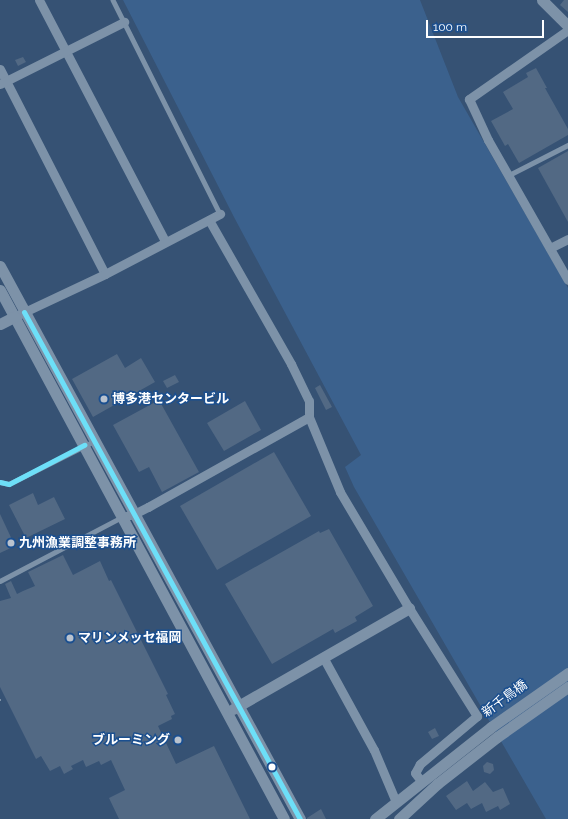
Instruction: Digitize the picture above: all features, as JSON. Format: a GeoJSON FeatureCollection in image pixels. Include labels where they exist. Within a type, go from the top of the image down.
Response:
{"type":"FeatureCollection","features":[{"type":"Feature","properties":{"kind":"street"},"geometry":{"type":"LineString","coordinates":[[38,0],[64,52],[165,241]]}},
{"type":"Feature","properties":{"kind":"street"},"geometry":{"type":"LineString","coordinates":[[542,0],[568,26]]}},
{"type":"Feature","properties":{"kind":"street"},"geometry":{"type":"LineString","coordinates":[[3,82],[124,22]]}},
{"type":"Feature","properties":{"kind":"street"},"geometry":{"type":"LineString","coordinates":[[568,30],[470,99],[488,140],[568,280]]}},
{"type":"Feature","properties":{"kind":"street"},"geometry":{"type":"LineString","coordinates":[[0,69],[3,82],[105,274]]}},
{"type":"Feature","properties":{"kind":"street"},"geometry":{"type":"LineString","coordinates":[[0,324],[105,274],[165,241],[220,214]]}},
{"type":"Feature","properties":{"kind":"street"},"geometry":{"type":"LineString","coordinates":[[209,220],[291,364],[308,401],[309,417],[340,492],[409,608],[477,716],[420,764],[415,773],[422,782]]}},
{"type":"Feature","properties":{"kind":"street"},"geometry":{"type":"LineString","coordinates":[[550,248],[568,239]]}},
{"type":"Feature","properties":{"kind":"street"},"geometry":{"type":"LineString","coordinates":[[0,266],[89,443],[122,518],[228,713],[235,731],[284,819]]}},
{"type":"Feature","properties":{"kind":"street"},"geometry":{"type":"LineString","coordinates":[[0,290],[14,317],[89,443],[134,514],[300,819]]}},
{"type":"Feature","properties":{"kind":"street"},"geometry":{"type":"LineString","coordinates":[[122,518],[134,514],[309,417]]}},
{"type":"Feature","properties":{"kind":"street"},"geometry":{"type":"LineString","coordinates":[[228,713],[238,705],[409,608]]}},
{"type":"Feature","properties":{"kind":"street"},"geometry":{"type":"LineString","coordinates":[[323,657],[374,750],[396,802]]}},
{"type":"Feature","properties":{"kind":"street","name":"新千鳥橋"},"geometry":{"type":"LineString","coordinates":[[375,819],[460,751],[517,708],[568,673]]}},
{"type":"Feature","properties":{"kind":"street","name":"新千鳥橋"},"geometry":{"type":"LineString","coordinates":[[399,819],[467,760],[523,718],[568,687]]}},
{"type":"Feature","properties":{"kind":"lane"},"geometry":{"type":"LineString","coordinates":[[113,0],[220,214]]}},
{"type":"Feature","properties":{"kind":"lane"},"geometry":{"type":"LineString","coordinates":[[509,175],[568,146]]}},
{"type":"Feature","properties":{"kind":"lane"},"geometry":{"type":"LineString","coordinates":[[0,482],[9,484],[89,443]]}},
{"type":"Feature","properties":{"kind":"lane"},"geometry":{"type":"LineString","coordinates":[[0,581],[122,518]]}},
{"type":"Feature","properties":{"kind":"water"},"geometry":{"type":"Polygon","coordinates":[[[123,0],[420,0],[458,97],[568,288],[568,819],[546,819],[354,487],[345,467],[361,455],[235,219],[123,0]]]}},
{"type":"Feature","properties":{"kind":"building"},"geometry":{"type":"Polygon","coordinates":[[[564,0],[568,0],[568,12],[560,5],[564,0]]]}},
{"type":"Feature","properties":{"kind":"building"},"geometry":{"type":"Polygon","coordinates":[[[23,57],[26,62],[18,66],[15,60],[23,57]]]}},
{"type":"Feature","properties":{"kind":"building"},"geometry":{"type":"Polygon","coordinates":[[[536,68],[547,88],[545,88],[568,129],[568,135],[519,163],[508,144],[505,146],[491,121],[513,109],[503,92],[528,77],[526,73],[536,68]]]}},
{"type":"Feature","properties":{"kind":"building"},"geometry":{"type":"Polygon","coordinates":[[[568,151],[568,222],[538,168],[568,151]]]}},
{"type":"Feature","properties":{"kind":"building","name":"博多港センタービル"},"geometry":{"type":"Polygon","coordinates":[[[117,354],[125,368],[141,358],[155,382],[93,417],[72,379],[117,354]]]}},
{"type":"Feature","properties":{"kind":"building"},"geometry":{"type":"Polygon","coordinates":[[[175,375],[179,382],[167,388],[163,381],[175,375]]]}},
{"type":"Feature","properties":{"kind":"building"},"geometry":{"type":"Polygon","coordinates":[[[320,385],[332,407],[326,410],[315,388],[320,385]]]}},
{"type":"Feature","properties":{"kind":"building"},"geometry":{"type":"Polygon","coordinates":[[[159,400],[199,472],[162,492],[149,467],[139,472],[113,425],[159,400]]]}},
{"type":"Feature","properties":{"kind":"building"},"geometry":{"type":"Polygon","coordinates":[[[245,401],[261,430],[224,451],[207,423],[245,401]]]}},
{"type":"Feature","properties":{"kind":"building"},"geometry":{"type":"Polygon","coordinates":[[[274,452],[311,516],[217,570],[180,506],[274,452]]]}},
{"type":"Feature","properties":{"kind":"building"},"geometry":{"type":"Polygon","coordinates":[[[33,493],[38,505],[54,497],[65,519],[26,538],[9,505],[33,493]]]}},
{"type":"Feature","properties":{"kind":"building"},"geometry":{"type":"Polygon","coordinates":[[[0,514],[15,546],[0,553],[0,514]]]}},
{"type":"Feature","properties":{"kind":"building"},"geometry":{"type":"Polygon","coordinates":[[[329,529],[373,606],[355,617],[357,621],[335,633],[333,629],[272,664],[225,584],[319,531],[320,533],[329,529]]]}},
{"type":"Feature","properties":{"kind":"building","name":"マリンメッセ福岡"},"geometry":{"type":"Polygon","coordinates":[[[63,555],[73,575],[100,561],[109,581],[111,580],[168,694],[166,695],[175,714],[171,716],[172,719],[158,726],[176,764],[214,746],[250,819],[119,819],[109,798],[125,790],[111,760],[101,765],[99,761],[86,767],[83,760],[71,766],[73,769],[64,774],[60,766],[50,771],[41,756],[36,759],[0,687],[0,601],[11,598],[5,584],[11,581],[17,594],[35,586],[28,572],[63,555]]]}},
{"type":"Feature","properties":{"kind":"building"},"geometry":{"type":"Polygon","coordinates":[[[435,728],[439,736],[432,739],[428,732],[435,728]]]}},
{"type":"Feature","properties":{"kind":"building"},"geometry":{"type":"Polygon","coordinates":[[[487,762],[493,764],[494,770],[490,774],[484,772],[483,766],[487,762]]]}},
{"type":"Feature","properties":{"kind":"building"},"geometry":{"type":"Polygon","coordinates":[[[467,781],[473,791],[485,782],[493,792],[503,788],[510,804],[500,810],[498,806],[486,812],[482,803],[471,809],[467,803],[456,810],[446,796],[467,781]]]}},
{"type":"Feature","properties":{"kind":"building"},"geometry":{"type":"Polygon","coordinates":[[[321,809],[326,819],[307,819],[307,818],[321,809]]]}},
{"type":"Feature","properties":{"kind":"transit line"},"geometry":{"type":"LineString","coordinates":[[24,312],[300,819]]}},
{"type":"Feature","properties":{"kind":"transit line"},"geometry":{"type":"LineString","coordinates":[[0,482],[9,484],[84,445]]}},
{"type":"Feature","properties":{"kind":"place","name":"博多港センタービル"},"geometry":{"type":"Point","coordinates":[104,399]}},
{"type":"Feature","properties":{"kind":"place","name":"九州漁業調整事務所"},"geometry":{"type":"Point","coordinates":[11,543]}},
{"type":"Feature","properties":{"kind":"place","name":"マリンメッセ福岡"},"geometry":{"type":"Point","coordinates":[70,638]}},
{"type":"Feature","properties":{"kind":"place","name":"ブルーミング"},"geometry":{"type":"Point","coordinates":[178,740]}}]}
